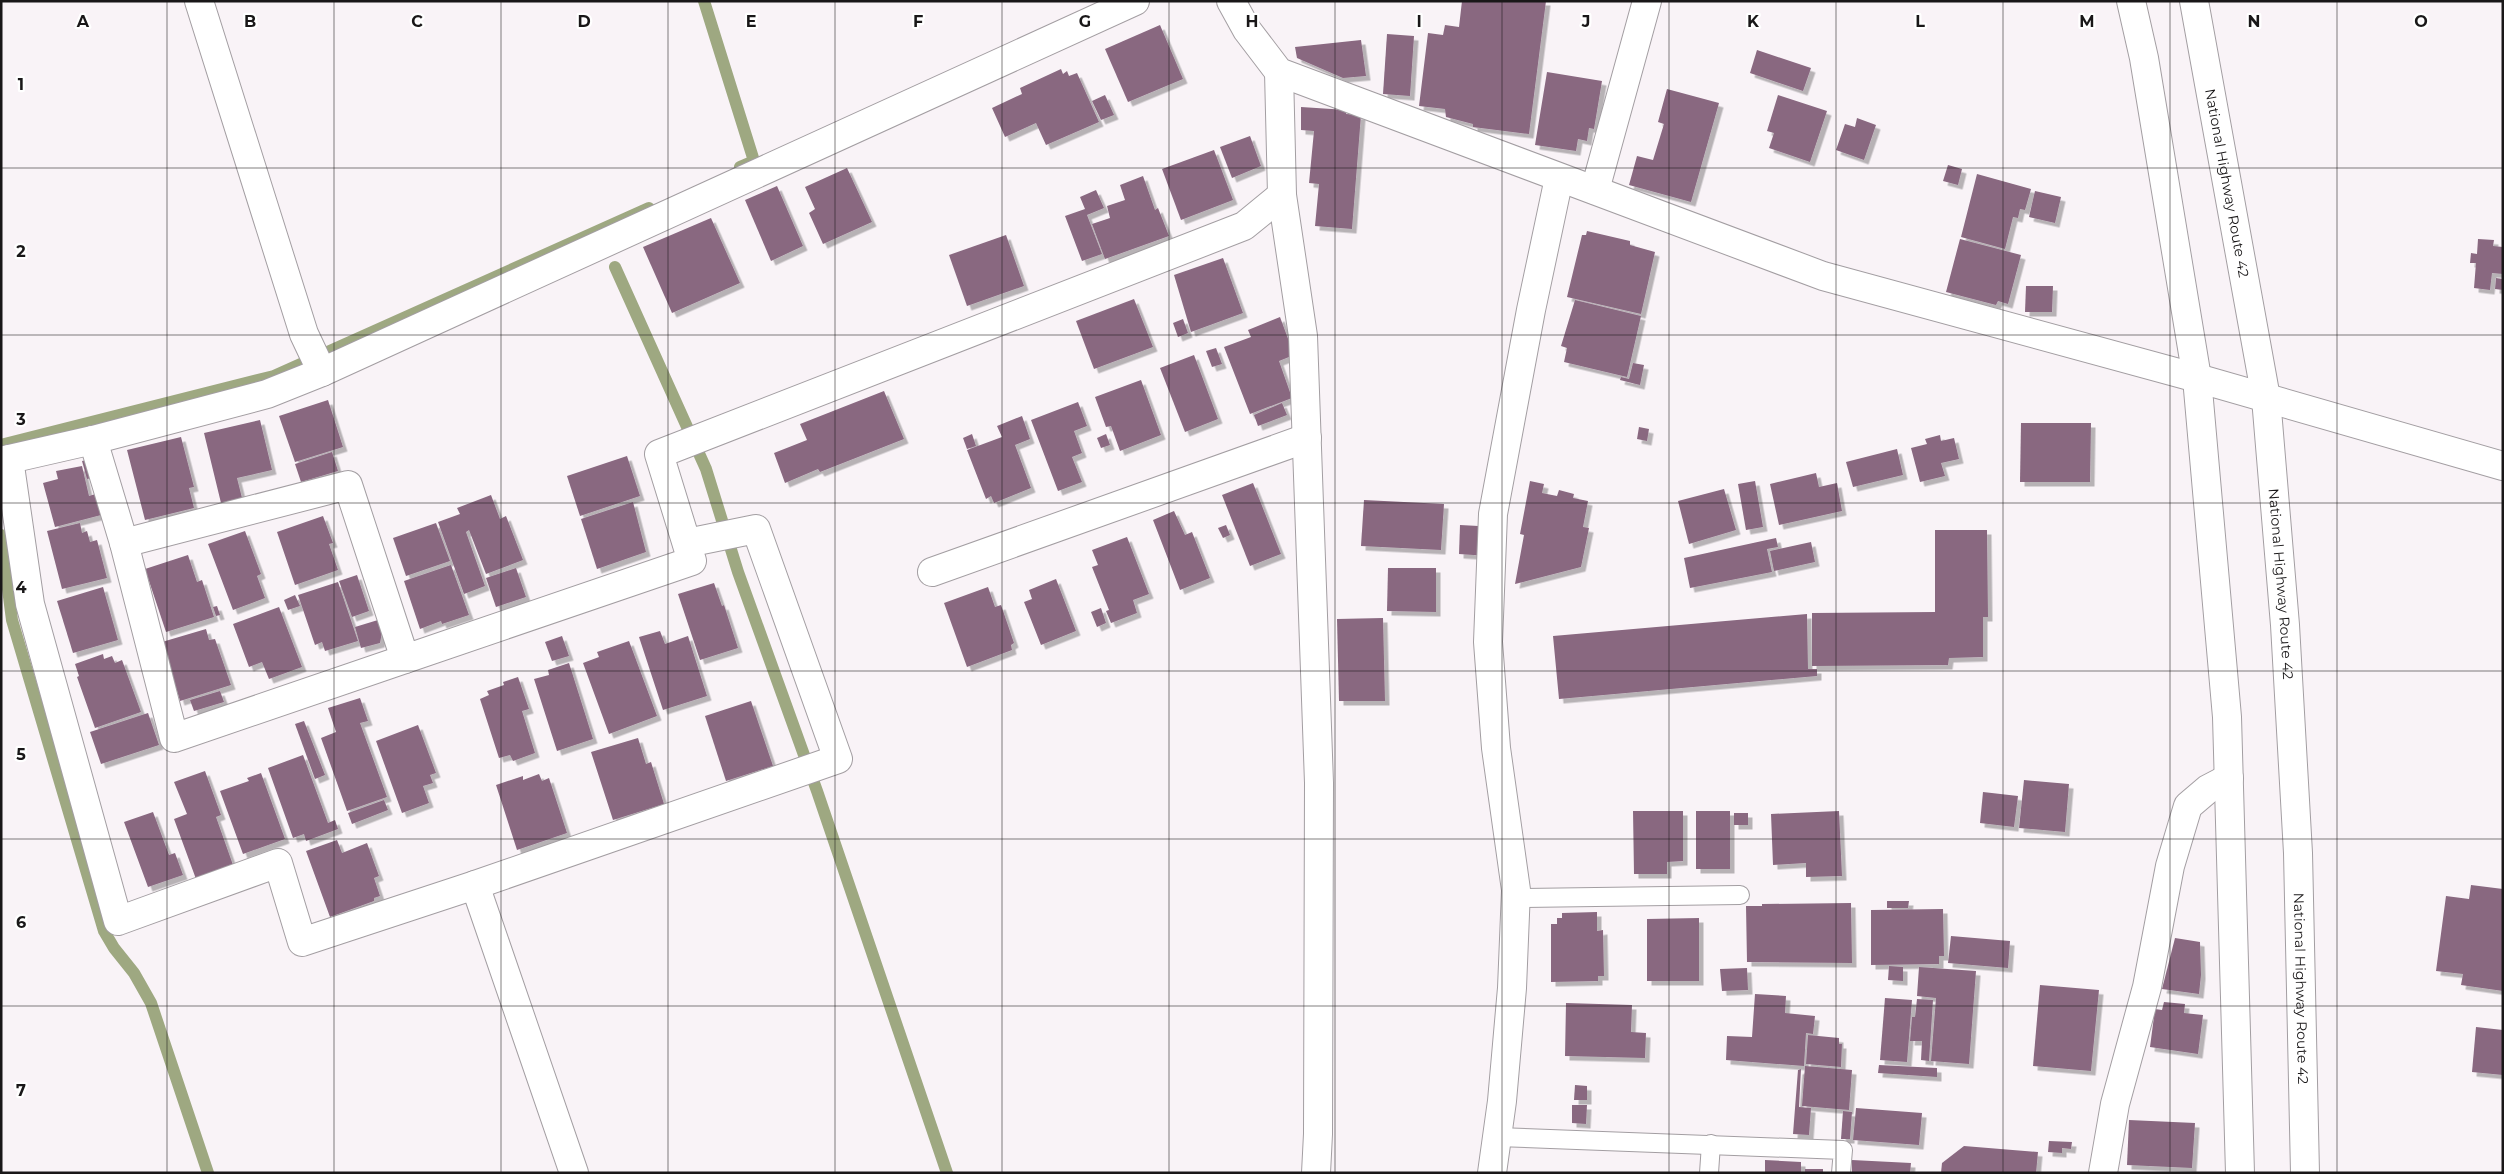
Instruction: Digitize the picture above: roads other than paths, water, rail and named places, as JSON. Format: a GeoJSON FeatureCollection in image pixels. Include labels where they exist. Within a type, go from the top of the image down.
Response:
{"type":"FeatureCollection","features":[{"type":"Feature","properties":{"kind":"main road"},"geometry":{"type":"LineString","coordinates":[[199,1],[304,334],[322,372]]}},
{"type":"Feature","properties":{"kind":"main road"},"geometry":{"type":"LineString","coordinates":[[687,543],[756,529],[838,760],[475,885],[302,942],[278,863],[118,921],[30,604],[5,460],[93,440],[267,394],[322,372],[1135,1]]}},
{"type":"Feature","properties":{"kind":"main road"},"geometry":{"type":"LineString","coordinates":[[1231,1],[1248,30],[1278,72],[1282,196],[1303,336],[1319,783],[1318,1134],[1316,1173]]}},
{"type":"Feature","properties":{"kind":"main road"},"geometry":{"type":"LineString","coordinates":[[1595,190],[1647,1]]}},
{"type":"Feature","properties":{"kind":"main road"},"geometry":{"type":"LineString","coordinates":[[2132,1],[2144,58],[2197,378],[2227,717],[2240,1173]]}},
{"type":"Feature","properties":{"kind":"main road","name":"National Highway Route 42"},"geometry":{"type":"LineString","coordinates":[[2194,1],[2266,398],[2285,625],[2298,853],[2305,1173]]}},
{"type":"Feature","properties":{"kind":"main road"},"geometry":{"type":"LineString","coordinates":[[1278,72],[1822,276],[2197,378],[2503,466]]}},
{"type":"Feature","properties":{"kind":"main road"},"geometry":{"type":"LineString","coordinates":[[1492,1173],[1512,988],[1516,898],[1496,748],[1488,642],[1493,514],[1531,310],[1559,178]]}},
{"type":"Feature","properties":{"kind":"main road"},"geometry":{"type":"LineString","coordinates":[[93,440],[124,543],[174,738],[692,561],[659,454],[1244,226],[1282,196]]}},
{"type":"Feature","properties":{"kind":"main road"},"geometry":{"type":"LineString","coordinates":[[932,572],[1307,438]]}},
{"type":"Feature","properties":{"kind":"main road"},"geometry":{"type":"LineString","coordinates":[[124,543],[348,485],[404,659]]}},
{"type":"Feature","properties":{"kind":"main road"},"geometry":{"type":"LineString","coordinates":[[2103,1173],[2115,1104],[2147,987],[2170,866],[2188,806],[2208,789],[2229,778]]}},
{"type":"Feature","properties":{"kind":"main road"},"geometry":{"type":"LineString","coordinates":[[475,885],[574,1173]]}},
{"type":"Feature","properties":{"kind":"lane"},"geometry":{"type":"LineString","coordinates":[[1516,898],[1740,895]]}},
{"type":"Feature","properties":{"kind":"lane"},"geometry":{"type":"LineString","coordinates":[[1497,1137],[1843,1150],[1841,1173]]}},
{"type":"Feature","properties":{"kind":"lane"},"geometry":{"type":"LineString","coordinates":[[1709,1173],[1711,1144]]}},
{"type":"Feature","properties":{"kind":"waterway"},"geometry":{"type":"LineString","coordinates":[[704,1],[754,161],[740,167]]}},
{"type":"Feature","properties":{"kind":"waterway"},"geometry":{"type":"LineString","coordinates":[[1,445],[274,376],[649,208]]}},
{"type":"Feature","properties":{"kind":"waterway"},"geometry":{"type":"LineString","coordinates":[[615,267],[706,469],[738,572],[817,791],[947,1173]]}},
{"type":"Feature","properties":{"kind":"waterway"},"geometry":{"type":"LineString","coordinates":[[1,535],[12,620],[104,931],[114,948],[134,973],[151,1003],[208,1173]]}}]}
